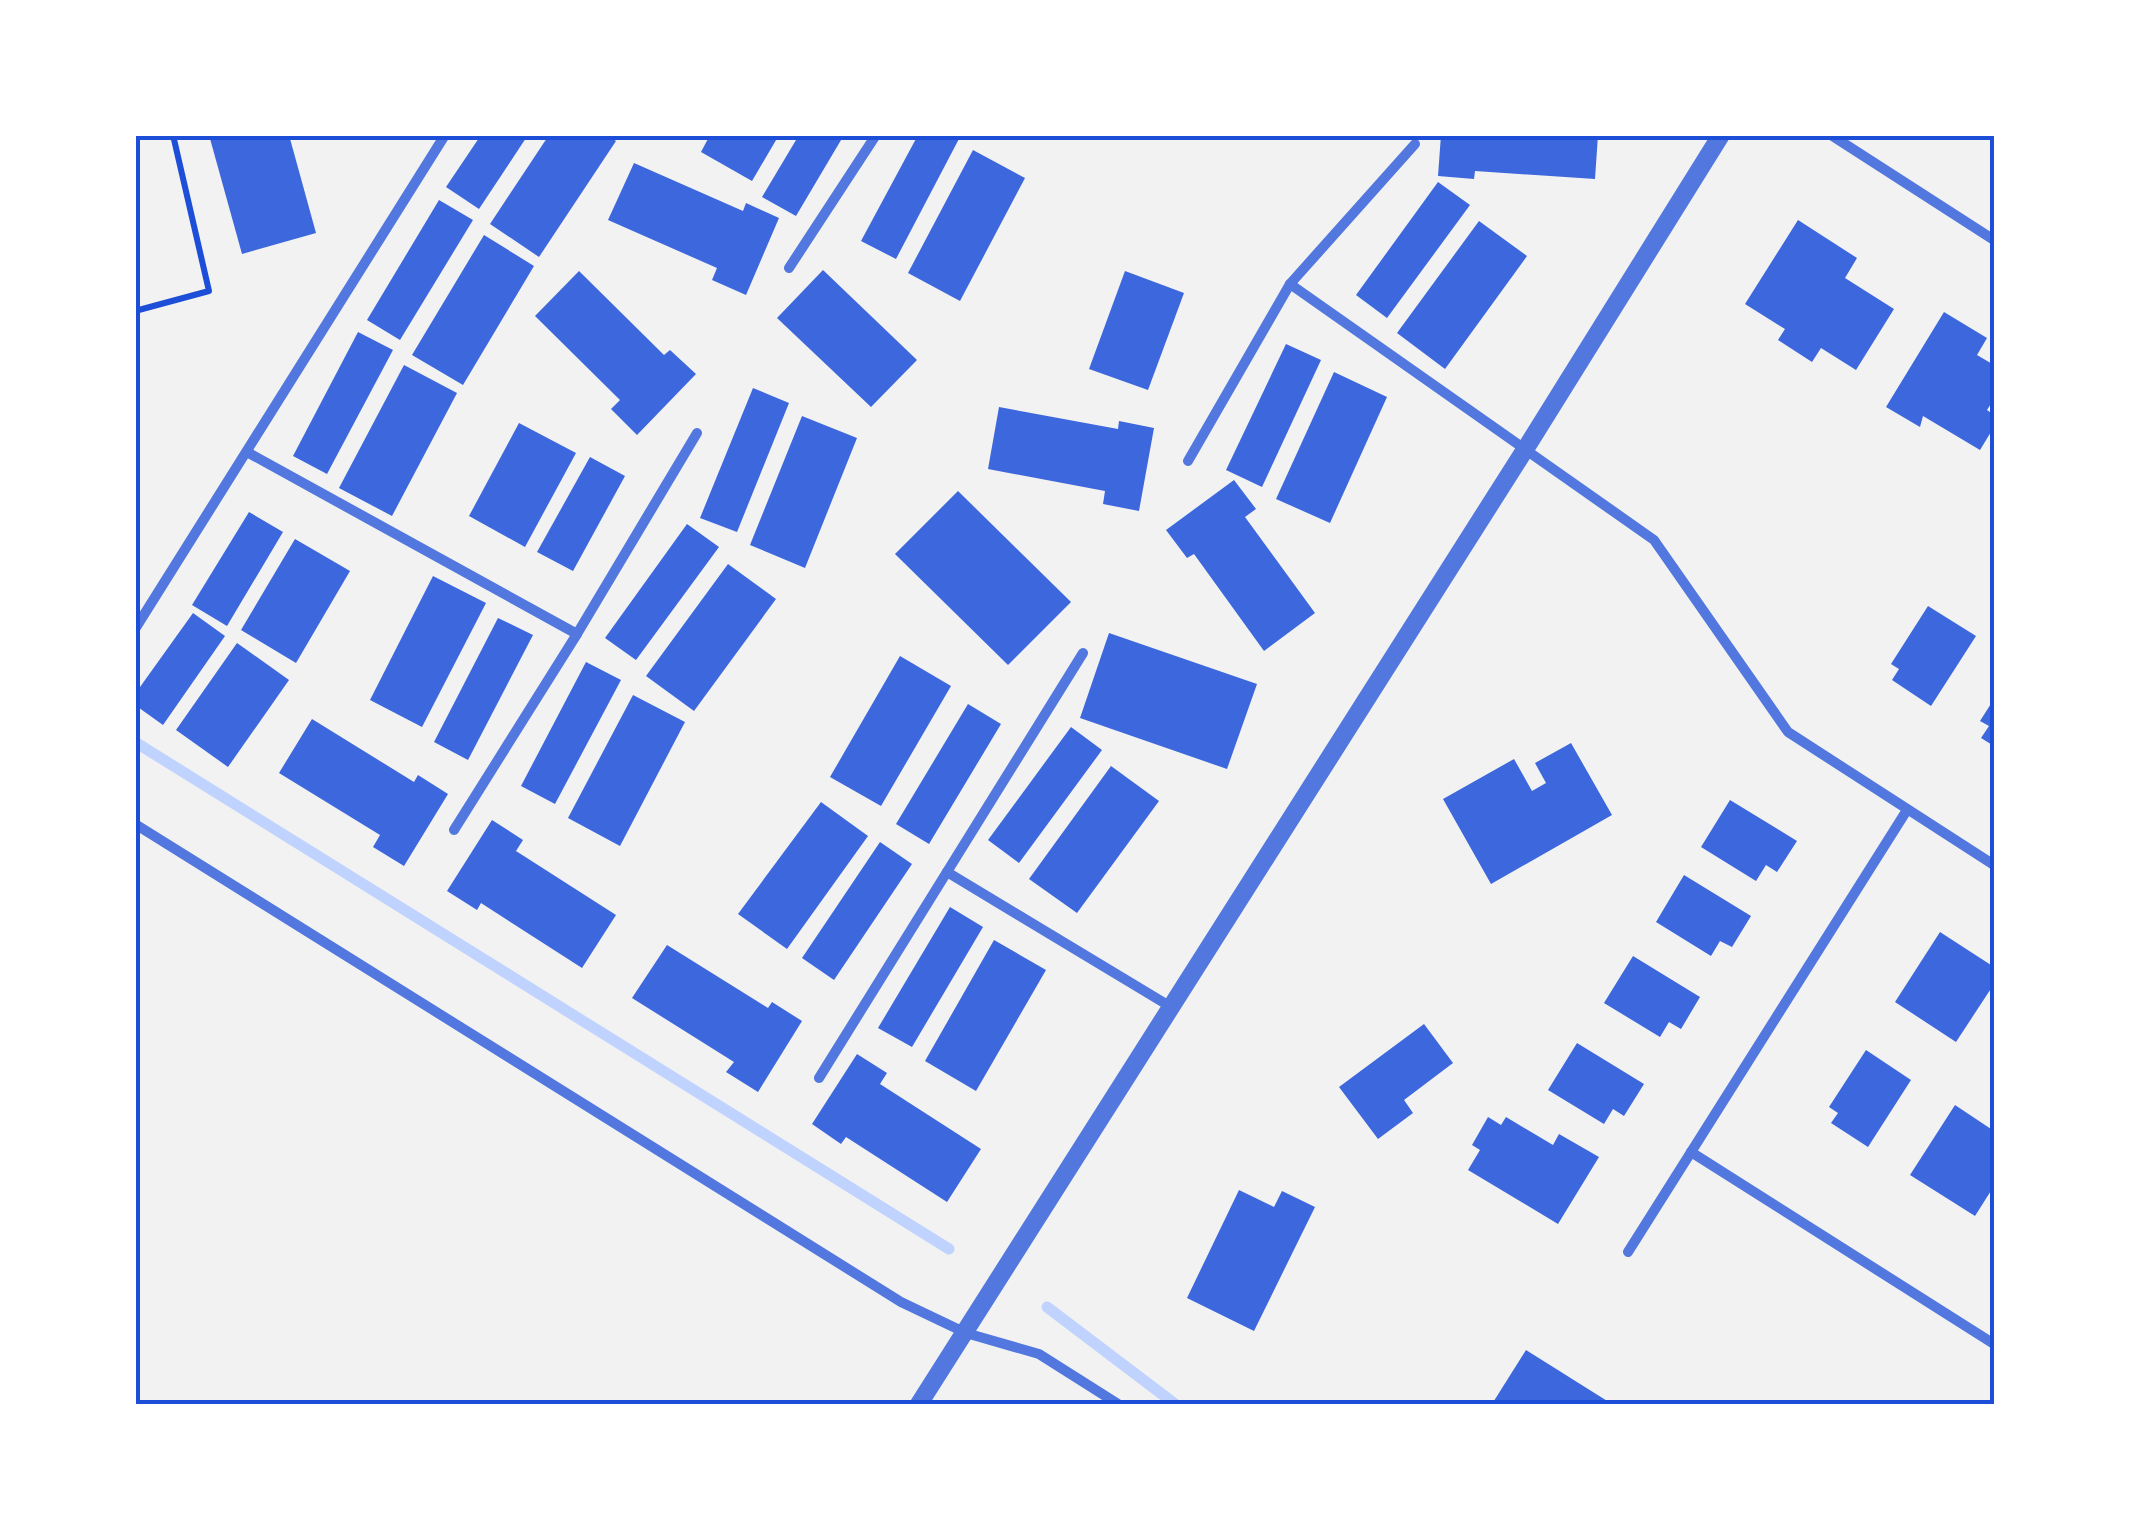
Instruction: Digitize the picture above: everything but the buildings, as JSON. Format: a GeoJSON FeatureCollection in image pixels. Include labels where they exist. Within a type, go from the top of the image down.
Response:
{"type":"FeatureCollection","features":[{"type":"Feature","properties":{"kind":"street"},"geometry":{"type":"LineString","coordinates":[[135,629],[444,135]]}},
{"type":"Feature","properties":{"kind":"street"},"geometry":{"type":"LineString","coordinates":[[789,268],[876,135]]}},
{"type":"Feature","properties":{"kind":"street"},"geometry":{"type":"LineString","coordinates":[[919,1404],[1721,135]]}},
{"type":"Feature","properties":{"kind":"street"},"geometry":{"type":"LineString","coordinates":[[1830,135],[1994,240]]}},
{"type":"Feature","properties":{"kind":"street"},"geometry":{"type":"LineString","coordinates":[[1188,460],[1290,284],[1415,144]]}},
{"type":"Feature","properties":{"kind":"street"},"geometry":{"type":"LineString","coordinates":[[1290,284],[1654,540],[1788,732],[1994,865]]}},
{"type":"Feature","properties":{"kind":"street"},"geometry":{"type":"LineString","coordinates":[[454,830],[577,634],[696,433]]}},
{"type":"Feature","properties":{"kind":"street"},"geometry":{"type":"LineString","coordinates":[[247,452],[577,634]]}},
{"type":"Feature","properties":{"kind":"street"},"geometry":{"type":"LineString","coordinates":[[819,1078],[1083,654]]}},
{"type":"Feature","properties":{"kind":"street"},"geometry":{"type":"LineString","coordinates":[[1628,1252],[1908,810]]}},
{"type":"Feature","properties":{"kind":"street"},"geometry":{"type":"LineString","coordinates":[[135,824],[902,1302],[966,1333],[1039,1354],[1118,1404]]}},
{"type":"Feature","properties":{"kind":"street"},"geometry":{"type":"LineString","coordinates":[[947,872],[1171,1007]]}},
{"type":"Feature","properties":{"kind":"street"},"geometry":{"type":"LineString","coordinates":[[1691,1152],[1994,1344]]}},
{"type":"Feature","properties":{"kind":"path"},"geometry":{"type":"LineString","coordinates":[[135,311],[209,291],[173,135]]}},
{"type":"Feature","properties":{"kind":"waterway"},"geometry":{"type":"LineString","coordinates":[[135,742],[949,1249]]}},
{"type":"Feature","properties":{"kind":"waterway"},"geometry":{"type":"LineString","coordinates":[[1047,1307],[1175,1404]]}}]}
